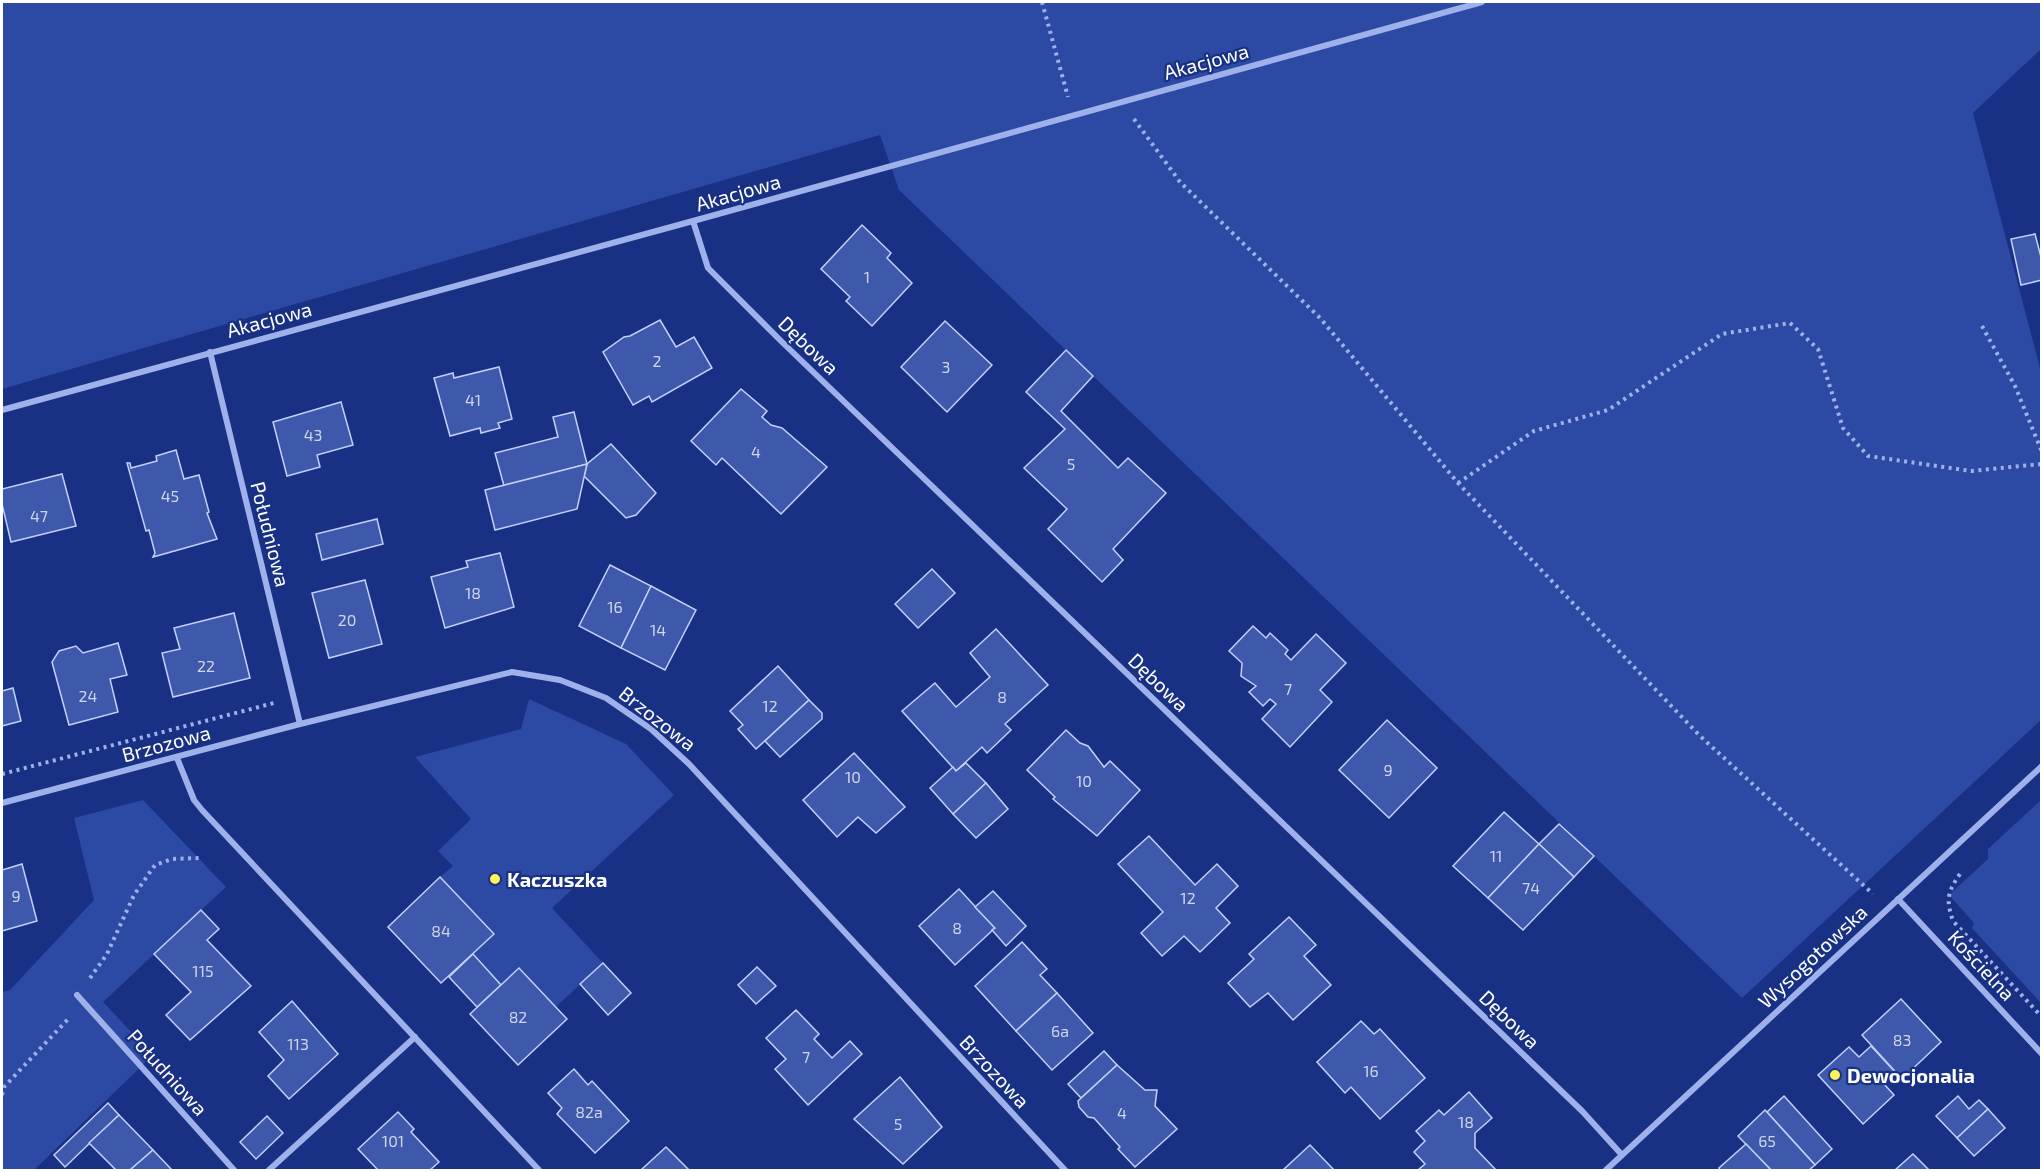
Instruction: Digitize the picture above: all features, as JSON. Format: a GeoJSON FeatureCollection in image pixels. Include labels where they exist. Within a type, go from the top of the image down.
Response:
{"type":"FeatureCollection","features":[{"type":"Feature","properties":{"kind":"street","name":"Akacjowa"},"geometry":{"type":"LineString","coordinates":[[2,410],[1482,2]]}},
{"type":"Feature","properties":{"kind":"street","name":"Dębowa"},"geometry":{"type":"LineString","coordinates":[[693,221],[708,268],[782,342],[1582,1111],[1622,1155]]}},
{"type":"Feature","properties":{"kind":"street","name":"Południowa"},"geometry":{"type":"LineString","coordinates":[[210,352],[300,724]]}},
{"type":"Feature","properties":{"kind":"street","name":"Brzozowa"},"geometry":{"type":"LineString","coordinates":[[2,803],[300,724],[512,672],[560,680],[606,698],[651,729],[689,764],[1065,1170]]}},
{"type":"Feature","properties":{"kind":"street"},"geometry":{"type":"LineString","coordinates":[[177,758],[194,800],[202,810],[539,1170]]}},
{"type":"Feature","properties":{"kind":"street","name":"Wysogotowska"},"geometry":{"type":"LineString","coordinates":[[1606,1170],[2042,766]]}},
{"type":"Feature","properties":{"kind":"street","name":"Kościelna"},"geometry":{"type":"LineString","coordinates":[[1898,899],[2042,1054]]}},
{"type":"Feature","properties":{"kind":"street","name":"Południowa"},"geometry":{"type":"LineString","coordinates":[[77,995],[234,1170]]}},
{"type":"Feature","properties":{"kind":"street"},"geometry":{"type":"LineString","coordinates":[[269,1170],[415,1037]]}},
{"type":"Feature","properties":{"kind":"path"},"geometry":{"type":"LineString","coordinates":[[1042,2],[1073,115]]}},
{"type":"Feature","properties":{"kind":"path"},"geometry":{"type":"LineString","coordinates":[[1121,102],[1180,182],[1320,318],[1458,483],[1700,736],[1870,893]]}},
{"type":"Feature","properties":{"kind":"path"},"geometry":{"type":"LineString","coordinates":[[1458,483],[1534,431],[1608,410],[1722,334],[1790,323],[1818,349],[1843,428],[1868,456],[1971,471],[2042,464]]}},
{"type":"Feature","properties":{"kind":"path"},"geometry":{"type":"LineString","coordinates":[[1982,326],[2015,386],[2042,452]]}},
{"type":"Feature","properties":{"kind":"path"},"geometry":{"type":"LineString","coordinates":[[2,774],[294,698]]}},
{"type":"Feature","properties":{"kind":"path"},"geometry":{"type":"LineString","coordinates":[[77,995],[107,954],[134,895],[155,865],[172,859],[200,858]]}},
{"type":"Feature","properties":{"kind":"path"},"geometry":{"type":"LineString","coordinates":[[1962,871],[1950,889],[1947,903],[1953,921],[2042,1017]]}},
{"type":"Feature","properties":{"kind":"path"},"geometry":{"type":"LineString","coordinates":[[2,1095],[4,1087],[82,1001]]}},
{"type":"Feature","properties":{"kind":"shaded area"},"geometry":{"type":"Polygon","coordinates":[[[2,2],[2041,2],[2041,49],[1973,113],[2041,372],[2041,720],[1742,998],[899,190],[880,135],[2,389],[2,2]]]}},
{"type":"Feature","properties":{"kind":"shaded area","name":"Kaczuszka"},"geometry":{"type":"Polygon","coordinates":[[[529,699],[626,744],[674,795],[552,908],[603,963],[556,1007],[520,968],[501,985],[473,954],[494,934],[440,877],[453,866],[438,851],[471,819],[415,757],[521,729],[529,699]]]}},
{"type":"Feature","properties":{"kind":"shaded area"},"geometry":{"type":"Polygon","coordinates":[[[143,800],[226,887],[103,1002],[153,1055],[34,1170],[2,1170],[2,992],[10,990],[94,900],[74,818],[143,800]]]}},
{"type":"Feature","properties":{"kind":"shaded area"},"geometry":{"type":"Polygon","coordinates":[[[2041,800],[2041,1003],[1972,928],[1974,923],[1949,895],[1988,859],[1988,849],[2041,800]]]}},
{"type":"Feature","properties":{"kind":"building"},"geometry":{"type":"Polygon","coordinates":[[[862,225],[891,253],[887,258],[912,283],[872,326],[846,301],[850,297],[821,269],[862,225]]]}},
{"type":"Feature","properties":{"kind":"building"},"geometry":{"type":"Polygon","coordinates":[[[2035,234],[2042,261],[2042,280],[2021,285],[2011,239],[2035,234]]]}},
{"type":"Feature","properties":{"kind":"building"},"geometry":{"type":"Polygon","coordinates":[[[660,320],[676,347],[694,337],[712,368],[652,402],[649,396],[633,405],[603,352],[624,337],[660,320]]]}},
{"type":"Feature","properties":{"kind":"building"},"geometry":{"type":"Polygon","coordinates":[[[945,321],[992,365],[947,412],[901,367],[945,321]]]}},
{"type":"Feature","properties":{"kind":"building"},"geometry":{"type":"Polygon","coordinates":[[[1066,350],[1093,376],[1061,411],[1118,468],[1128,458],[1166,493],[1113,549],[1123,560],[1102,582],[1048,529],[1067,509],[1024,468],[1065,429],[1026,392],[1066,350]]]}},
{"type":"Feature","properties":{"kind":"building"},"geometry":{"type":"Polygon","coordinates":[[[499,367],[512,419],[498,423],[500,428],[481,433],[480,428],[450,436],[434,378],[453,373],[454,378],[499,367]]]}},
{"type":"Feature","properties":{"kind":"building"},"geometry":{"type":"Polygon","coordinates":[[[741,389],[767,411],[762,417],[771,425],[782,428],[827,467],[781,514],[722,458],[716,465],[691,441],[741,389]]]}},
{"type":"Feature","properties":{"kind":"building"},"geometry":{"type":"Polygon","coordinates":[[[341,402],[353,445],[317,455],[320,467],[287,476],[273,422],[341,402]]]}},
{"type":"Feature","properties":{"kind":"building"},"geometry":{"type":"Polygon","coordinates":[[[574,412],[587,464],[504,486],[495,453],[558,437],[553,417],[574,412]]]}},
{"type":"Feature","properties":{"kind":"building"},"geometry":{"type":"Polygon","coordinates":[[[611,444],[656,493],[636,515],[626,518],[584,476],[587,464],[611,444]]]}},
{"type":"Feature","properties":{"kind":"building"},"geometry":{"type":"Polygon","coordinates":[[[176,450],[184,479],[199,475],[209,512],[207,513],[217,539],[153,557],[155,553],[149,530],[146,531],[127,463],[130,463],[131,468],[157,461],[156,456],[176,450]]]}},
{"type":"Feature","properties":{"kind":"building"},"geometry":{"type":"Polygon","coordinates":[[[587,464],[577,509],[495,530],[485,490],[587,464]]]}},
{"type":"Feature","properties":{"kind":"building"},"geometry":{"type":"Polygon","coordinates":[[[62,474],[76,526],[11,542],[2,504],[2,489],[62,474]]]}},
{"type":"Feature","properties":{"kind":"building"},"geometry":{"type":"Polygon","coordinates":[[[377,519],[383,544],[322,560],[316,534],[377,519]]]}},
{"type":"Feature","properties":{"kind":"building"},"geometry":{"type":"Polygon","coordinates":[[[500,553],[514,607],[445,628],[431,577],[468,567],[466,561],[500,553]]]}},
{"type":"Feature","properties":{"kind":"building"},"geometry":{"type":"Polygon","coordinates":[[[610,565],[651,586],[621,648],[579,626],[610,565]]]}},
{"type":"Feature","properties":{"kind":"building"},"geometry":{"type":"Polygon","coordinates":[[[932,569],[955,593],[918,628],[895,604],[932,569]]]}},
{"type":"Feature","properties":{"kind":"building"},"geometry":{"type":"Polygon","coordinates":[[[365,580],[382,644],[329,658],[312,593],[365,580]]]}},
{"type":"Feature","properties":{"kind":"building"},"geometry":{"type":"Polygon","coordinates":[[[651,586],[696,610],[665,670],[621,648],[651,586]]]}},
{"type":"Feature","properties":{"kind":"building"},"geometry":{"type":"Polygon","coordinates":[[[234,613],[250,678],[173,697],[162,653],[180,649],[174,628],[234,613]]]}},
{"type":"Feature","properties":{"kind":"building"},"geometry":{"type":"Polygon","coordinates":[[[1253,626],[1266,638],[1270,633],[1288,650],[1285,654],[1291,660],[1316,634],[1346,663],[1320,690],[1332,702],[1290,747],[1262,719],[1276,704],[1270,699],[1263,706],[1249,692],[1256,686],[1241,676],[1242,663],[1229,651],[1253,626]]]}},
{"type":"Feature","properties":{"kind":"building"},"geometry":{"type":"Polygon","coordinates":[[[996,629],[1048,685],[1005,724],[1011,730],[987,753],[982,747],[956,771],[902,711],[935,683],[956,707],[990,677],[970,653],[996,629]]]}},
{"type":"Feature","properties":{"kind":"building"},"geometry":{"type":"Polygon","coordinates":[[[118,643],[127,675],[110,679],[118,712],[69,725],[52,662],[59,651],[76,646],[83,653],[118,643]]]}},
{"type":"Feature","properties":{"kind":"building"},"geometry":{"type":"Polygon","coordinates":[[[778,666],[809,700],[756,749],[738,729],[743,725],[730,711],[778,666]]]}},
{"type":"Feature","properties":{"kind":"building"},"geometry":{"type":"Polygon","coordinates":[[[13,688],[21,721],[2,726],[2,691],[13,688]]]}},
{"type":"Feature","properties":{"kind":"building"},"geometry":{"type":"Polygon","coordinates":[[[809,700],[822,713],[822,719],[780,757],[765,741],[809,700]]]}},
{"type":"Feature","properties":{"kind":"building"},"geometry":{"type":"Polygon","coordinates":[[[1387,720],[1437,768],[1389,818],[1339,770],[1387,720]]]}},
{"type":"Feature","properties":{"kind":"building"},"geometry":{"type":"Polygon","coordinates":[[[1066,730],[1080,743],[1088,746],[1104,767],[1110,761],[1140,790],[1097,836],[1053,799],[1055,797],[1027,770],[1066,730]]]}},
{"type":"Feature","properties":{"kind":"building"},"geometry":{"type":"Polygon","coordinates":[[[854,753],[905,807],[876,833],[858,817],[837,837],[803,800],[854,753]]]}},
{"type":"Feature","properties":{"kind":"building"},"geometry":{"type":"Polygon","coordinates":[[[966,763],[986,783],[953,814],[930,788],[953,767],[956,771],[966,763]]]}},
{"type":"Feature","properties":{"kind":"building"},"geometry":{"type":"Polygon","coordinates":[[[986,783],[1008,809],[976,838],[953,814],[986,783]]]}},
{"type":"Feature","properties":{"kind":"building"},"geometry":{"type":"Polygon","coordinates":[[[1504,812],[1539,844],[1488,898],[1453,866],[1504,812]]]}},
{"type":"Feature","properties":{"kind":"building"},"geometry":{"type":"Polygon","coordinates":[[[1559,824],[1594,856],[1574,877],[1539,844],[1559,824]]]}},
{"type":"Feature","properties":{"kind":"building"},"geometry":{"type":"Polygon","coordinates":[[[1149,836],[1195,885],[1217,864],[1238,886],[1216,908],[1230,923],[1200,952],[1184,936],[1162,956],[1141,933],[1163,912],[1118,864],[1149,836]]]}},
{"type":"Feature","properties":{"kind":"building"},"geometry":{"type":"Polygon","coordinates":[[[1539,844],[1574,877],[1523,930],[1488,898],[1539,844]]]}},
{"type":"Feature","properties":{"kind":"building"},"geometry":{"type":"Polygon","coordinates":[[[22,864],[37,921],[2,931],[2,870],[22,864]]]}},
{"type":"Feature","properties":{"kind":"building"},"geometry":{"type":"Polygon","coordinates":[[[440,877],[494,934],[441,983],[388,927],[440,877]]]}},
{"type":"Feature","properties":{"kind":"building"},"geometry":{"type":"Polygon","coordinates":[[[959,889],[995,928],[955,965],[919,926],[959,889]]]}},
{"type":"Feature","properties":{"kind":"building"},"geometry":{"type":"Polygon","coordinates":[[[993,891],[1026,926],[1006,946],[992,930],[995,928],[975,907],[993,891]]]}},
{"type":"Feature","properties":{"kind":"building"},"geometry":{"type":"Polygon","coordinates":[[[201,910],[219,929],[207,940],[251,986],[190,1040],[166,1015],[191,992],[154,954],[201,910]]]}},
{"type":"Feature","properties":{"kind":"building"},"geometry":{"type":"Polygon","coordinates":[[[1289,917],[1316,945],[1304,956],[1331,985],[1293,1020],[1268,993],[1250,1007],[1228,983],[1254,959],[1249,954],[1289,917]]]}},
{"type":"Feature","properties":{"kind":"building"},"geometry":{"type":"Polygon","coordinates":[[[1022,942],[1047,969],[1040,975],[1057,993],[1016,1031],[975,986],[1022,942]]]}},
{"type":"Feature","properties":{"kind":"building"},"geometry":{"type":"Polygon","coordinates":[[[473,954],[501,985],[477,1007],[449,977],[473,954]]]}},
{"type":"Feature","properties":{"kind":"building"},"geometry":{"type":"Polygon","coordinates":[[[603,963],[631,993],[608,1015],[580,984],[603,963]]]}},
{"type":"Feature","properties":{"kind":"building"},"geometry":{"type":"Polygon","coordinates":[[[757,967],[776,986],[756,1004],[738,985],[757,967]]]}},
{"type":"Feature","properties":{"kind":"building"},"geometry":{"type":"Polygon","coordinates":[[[519,968],[567,1019],[518,1065],[470,1014],[519,968]]]}},
{"type":"Feature","properties":{"kind":"building"},"geometry":{"type":"Polygon","coordinates":[[[1057,993],[1093,1033],[1052,1070],[1016,1031],[1057,993]]]}},
{"type":"Feature","properties":{"kind":"building"},"geometry":{"type":"Polygon","coordinates":[[[1901,999],[1941,1042],[1902,1079],[1862,1035],[1901,999]]]}},
{"type":"Feature","properties":{"kind":"building"},"geometry":{"type":"Polygon","coordinates":[[[292,1001],[338,1054],[289,1099],[268,1076],[284,1060],[259,1032],[292,1001]]]}},
{"type":"Feature","properties":{"kind":"building"},"geometry":{"type":"Polygon","coordinates":[[[796,1010],[819,1034],[814,1039],[832,1058],[850,1041],[862,1054],[808,1105],[775,1069],[786,1059],[766,1038],[796,1010]]]}},
{"type":"Feature","properties":{"kind":"building"},"geometry":{"type":"Polygon","coordinates":[[[1361,1021],[1374,1034],[1380,1029],[1425,1078],[1380,1119],[1351,1087],[1345,1093],[1317,1062],[1361,1021]]]}},
{"type":"Feature","properties":{"kind":"building"},"geometry":{"type":"Polygon","coordinates":[[[1871,1046],[1896,1073],[1884,1084],[1894,1095],[1863,1124],[1818,1075],[1849,1047],[1859,1057],[1871,1046]]]}},
{"type":"Feature","properties":{"kind":"building"},"geometry":{"type":"Polygon","coordinates":[[[1104,1051],[1117,1065],[1081,1098],[1068,1084],[1104,1051]]]}},
{"type":"Feature","properties":{"kind":"building"},"geometry":{"type":"Polygon","coordinates":[[[1117,1065],[1145,1090],[1157,1090],[1155,1106],[1177,1129],[1135,1167],[1094,1118],[1088,1117],[1079,1107],[1078,1101],[1117,1065]]]}},
{"type":"Feature","properties":{"kind":"building"},"geometry":{"type":"Polygon","coordinates":[[[574,1069],[588,1085],[592,1081],[629,1121],[595,1153],[557,1114],[562,1108],[548,1093],[574,1069]]]}},
{"type":"Feature","properties":{"kind":"building"},"geometry":{"type":"Polygon","coordinates":[[[900,1077],[942,1127],[903,1164],[854,1119],[900,1077]]]}},
{"type":"Feature","properties":{"kind":"building"},"geometry":{"type":"Polygon","coordinates":[[[1469,1092],[1492,1118],[1475,1133],[1475,1148],[1496,1170],[1418,1170],[1425,1164],[1414,1152],[1425,1141],[1416,1131],[1439,1110],[1444,1115],[1469,1092]]]}},
{"type":"Feature","properties":{"kind":"building"},"geometry":{"type":"Polygon","coordinates":[[[1784,1096],[1832,1149],[1815,1165],[1767,1112],[1784,1096]]]}},
{"type":"Feature","properties":{"kind":"building"},"geometry":{"type":"Polygon","coordinates":[[[1958,1096],[1969,1109],[1979,1100],[1988,1109],[1957,1138],[1936,1116],[1958,1096]]]}},
{"type":"Feature","properties":{"kind":"building"},"geometry":{"type":"Polygon","coordinates":[[[108,1103],[119,1115],[65,1167],[54,1155],[108,1103]]]}},
{"type":"Feature","properties":{"kind":"building"},"geometry":{"type":"Polygon","coordinates":[[[1988,1109],[2005,1128],[1974,1156],[1957,1138],[1988,1109]]]}},
{"type":"Feature","properties":{"kind":"building"},"geometry":{"type":"Polygon","coordinates":[[[1765,1110],[1815,1165],[1809,1170],[1771,1170],[1738,1136],[1765,1110]]]}},
{"type":"Feature","properties":{"kind":"building"},"geometry":{"type":"Polygon","coordinates":[[[398,1112],[414,1129],[411,1132],[439,1162],[430,1170],[378,1170],[358,1149],[398,1112]]]}},
{"type":"Feature","properties":{"kind":"building"},"geometry":{"type":"Polygon","coordinates":[[[119,1115],[153,1150],[130,1170],[116,1170],[89,1143],[119,1115]]]}},
{"type":"Feature","properties":{"kind":"building"},"geometry":{"type":"Polygon","coordinates":[[[267,1116],[283,1133],[256,1159],[240,1142],[267,1116]]]}},
{"type":"Feature","properties":{"kind":"building"},"geometry":{"type":"Polygon","coordinates":[[[1746,1144],[1771,1170],[1720,1170],[1719,1168],[1746,1144]]]}},
{"type":"Feature","properties":{"kind":"building"},"geometry":{"type":"Polygon","coordinates":[[[1310,1145],[1334,1170],[1283,1170],[1310,1145]]]}},
{"type":"Feature","properties":{"kind":"building"},"geometry":{"type":"Polygon","coordinates":[[[666,1147],[689,1170],[641,1170],[666,1147]]]}},
{"type":"Feature","properties":{"kind":"building"},"geometry":{"type":"Polygon","coordinates":[[[153,1150],[172,1170],[130,1170],[153,1150]]]}},
{"type":"Feature","properties":{"kind":"building"},"geometry":{"type":"Polygon","coordinates":[[[1913,1154],[1929,1170],[1895,1170],[1913,1154]]]}},
{"type":"Feature","properties":{"kind":"place","name":"Kaczuszka"},"geometry":{"type":"Point","coordinates":[495,879]}},
{"type":"Feature","properties":{"kind":"place","name":"Dewocjonalia"},"geometry":{"type":"Point","coordinates":[1835,1075]}}]}
